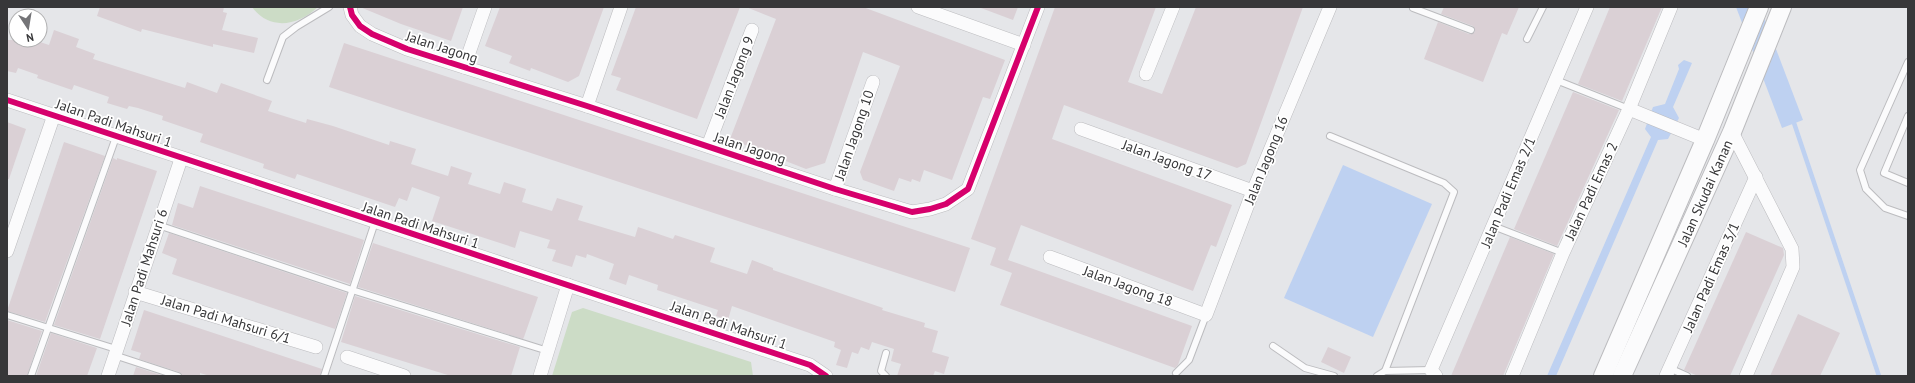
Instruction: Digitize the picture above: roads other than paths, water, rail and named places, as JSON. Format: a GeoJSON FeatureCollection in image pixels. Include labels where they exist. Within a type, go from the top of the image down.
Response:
{"type":"FeatureCollection","features":[{"type":"Feature","properties":{"kind":"street","name":"Jalan Jagong"},"geometry":{"type":"LineString","coordinates":[[350,7],[352,15],[360,26],[372,34],[407,49],[587,106],[835,189],[912,212],[930,210],[946,204],[958,198],[968,189],[1038,7]]}},
{"type":"Feature","properties":{"kind":"street"},"geometry":{"type":"LineString","coordinates":[[464,67],[485,7]]}},
{"type":"Feature","properties":{"kind":"street"},"geometry":{"type":"LineString","coordinates":[[587,106],[621,7]]}},
{"type":"Feature","properties":{"kind":"street"},"geometry":{"type":"LineString","coordinates":[[918,7],[1024,45]]}},
{"type":"Feature","properties":{"kind":"street"},"geometry":{"type":"LineString","coordinates":[[1146,74],[1173,7]]}},
{"type":"Feature","properties":{"kind":"street","name":"Jalan Jagong 16"},"geometry":{"type":"LineString","coordinates":[[1206,314],[1253,191],[1330,7]]}},
{"type":"Feature","properties":{"kind":"street","name":"Jalan Padi Emas 2/1"},"geometry":{"type":"LineString","coordinates":[[1434,373],[1493,226],[1587,7]]}},
{"type":"Feature","properties":{"kind":"street","name":"Jalan Padi Emas 2"},"geometry":{"type":"LineString","coordinates":[[1512,376],[1563,253],[1629,110],[1671,7]]}},
{"type":"Feature","properties":{"kind":"street","name":"Jalan Skudai Kanan"},"geometry":{"type":"LineString","coordinates":[[1603,376],[1705,140],[1759,7]]}},
{"type":"Feature","properties":{"kind":"street","name":"Jalan Skudai Kanan"},"geometry":{"type":"LineString","coordinates":[[1622,376],[1732,132],[1780,12]]}},
{"type":"Feature","properties":{"kind":"street","name":"Jalan Jagong 9"},"geometry":{"type":"LineString","coordinates":[[708,146],[752,30]]}},
{"type":"Feature","properties":{"kind":"street","name":"Jalan Jagong 10"},"geometry":{"type":"LineString","coordinates":[[835,189],[873,82]]}},
{"type":"Feature","properties":{"kind":"street","name":"Jalan Padi Mahsuri 1"},"geometry":{"type":"LineString","coordinates":[[7,100],[181,159],[810,365],[826,376]]}},
{"type":"Feature","properties":{"kind":"street"},"geometry":{"type":"LineString","coordinates":[[1629,110],[1705,140]]}},
{"type":"Feature","properties":{"kind":"street"},"geometry":{"type":"LineString","coordinates":[[7,251],[54,115]]}},
{"type":"Feature","properties":{"kind":"street","name":"Jalan Jagong 17"},"geometry":{"type":"LineString","coordinates":[[1081,129],[1253,191]]}},
{"type":"Feature","properties":{"kind":"street"},"geometry":{"type":"LineString","coordinates":[[1732,132],[1792,249],[1793,267],[1746,376]]}},
{"type":"Feature","properties":{"kind":"street","name":"Jalan Padi Mahsuri 6"},"geometry":{"type":"LineString","coordinates":[[108,376],[181,159]]}},
{"type":"Feature","properties":{"kind":"street","name":"Jalan Padi Emas 3/1"},"geometry":{"type":"LineString","coordinates":[[1667,372],[1756,177]]}},
{"type":"Feature","properties":{"kind":"street","name":"Jalan Jagong 18"},"geometry":{"type":"LineString","coordinates":[[1050,257],[1206,314]]}},
{"type":"Feature","properties":{"kind":"street"},"geometry":{"type":"LineString","coordinates":[[540,376],[568,285]]}},
{"type":"Feature","properties":{"kind":"street","name":"Jalan Padi Mahsuri 6/1"},"geometry":{"type":"LineString","coordinates":[[136,292],[316,347]]}},
{"type":"Feature","properties":{"kind":"street"},"geometry":{"type":"LineString","coordinates":[[347,357],[404,376]]}},
{"type":"Feature","properties":{"kind":"lane"},"geometry":{"type":"LineString","coordinates":[[268,80],[283,38],[296,27],[329,7]]}},
{"type":"Feature","properties":{"kind":"lane"},"geometry":{"type":"LineString","coordinates":[[1527,39],[1543,7]]}},
{"type":"Feature","properties":{"kind":"lane"},"geometry":{"type":"LineString","coordinates":[[1413,8],[1471,30]]}},
{"type":"Feature","properties":{"kind":"lane"},"geometry":{"type":"LineString","coordinates":[[1908,62],[1860,170],[1866,189],[1870,194],[1885,208],[1908,216]]}},
{"type":"Feature","properties":{"kind":"lane"},"geometry":{"type":"LineString","coordinates":[[1556,80],[1629,110]]}},
{"type":"Feature","properties":{"kind":"lane"},"geometry":{"type":"LineString","coordinates":[[1908,116],[1884,173],[1908,183]]}},
{"type":"Feature","properties":{"kind":"lane"},"geometry":{"type":"LineString","coordinates":[[1330,136],[1444,183],[1454,192],[1385,371]]}},
{"type":"Feature","properties":{"kind":"lane"},"geometry":{"type":"LineString","coordinates":[[31,376],[116,137]]}},
{"type":"Feature","properties":{"kind":"lane"},"geometry":{"type":"LineString","coordinates":[[324,376],[375,222]]}},
{"type":"Feature","properties":{"kind":"lane"},"geometry":{"type":"LineString","coordinates":[[158,225],[352,290],[548,351]]}},
{"type":"Feature","properties":{"kind":"lane"},"geometry":{"type":"LineString","coordinates":[[1493,226],[1563,253]]}},
{"type":"Feature","properties":{"kind":"lane"},"geometry":{"type":"LineString","coordinates":[[1176,373],[1189,360],[1206,314]]}},
{"type":"Feature","properties":{"kind":"lane"},"geometry":{"type":"LineString","coordinates":[[7,315],[48,327],[178,376]]}},
{"type":"Feature","properties":{"kind":"lane"},"geometry":{"type":"LineString","coordinates":[[1273,346],[1305,368],[1334,376]]}},
{"type":"Feature","properties":{"kind":"lane"},"geometry":{"type":"LineString","coordinates":[[886,353],[881,371],[886,376]]}},
{"type":"Feature","properties":{"kind":"lane"},"geometry":{"type":"LineString","coordinates":[[1377,376],[1385,371],[1434,373]]}},
{"type":"Feature","properties":{"kind":"lane"},"geometry":{"type":"LineString","coordinates":[[1667,372],[1687,376]]}},
{"type":"Feature","properties":{"kind":"water"},"geometry":{"type":"Polygon","coordinates":[[[1736,7],[1760,7],[1803,120],[1782,128],[1736,7]]]}},
{"type":"Feature","properties":{"kind":"water"},"geometry":{"type":"Polygon","coordinates":[[[1684,60],[1692,63],[1673,107],[1679,118],[1668,139],[1658,140],[1556,376],[1547,376],[1651,137],[1645,129],[1653,107],[1665,104],[1679,69],[1678,65],[1684,60]]]}},
{"type":"Feature","properties":{"kind":"water"},"geometry":{"type":"Polygon","coordinates":[[[1343,165],[1432,204],[1373,337],[1284,298],[1343,165]]]}},
{"type":"Feature","properties":{"kind":"waterway"},"geometry":{"type":"LineString","coordinates":[[1793,120],[1879,376]]}}]}
